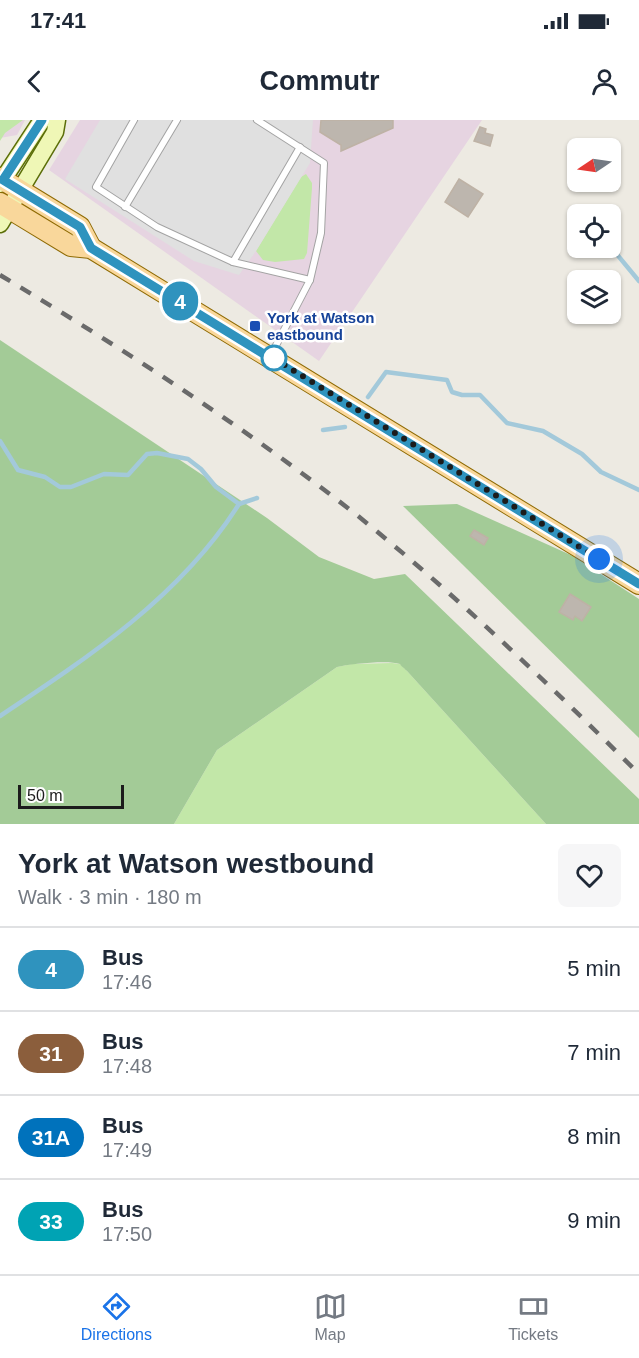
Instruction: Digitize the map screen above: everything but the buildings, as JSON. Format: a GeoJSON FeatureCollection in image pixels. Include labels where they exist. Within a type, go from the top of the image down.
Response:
{"type":"FeatureCollection","features":[{"type":"Feature","properties":{"kind":"main road"},"geometry":{"type":"LineString","coordinates":[[42,120],[1,180],[80,227],[91,248]]}},
{"type":"Feature","properties":{"kind":"main road"},"geometry":{"type":"LineString","coordinates":[[57,120],[55,132],[20,190],[3,212],[70,246],[91,248],[639,584]]}},
{"type":"Feature","properties":{"kind":"lane"},"geometry":{"type":"LineString","coordinates":[[134,120],[96,187],[157,227],[233,261],[310,280]]}},
{"type":"Feature","properties":{"kind":"lane"},"geometry":{"type":"LineString","coordinates":[[125,207],[177,120]]}},
{"type":"Feature","properties":{"kind":"lane"},"geometry":{"type":"LineString","coordinates":[[257,120],[324,163],[321,233],[310,280],[270,356]]}},
{"type":"Feature","properties":{"kind":"lane"},"geometry":{"type":"LineString","coordinates":[[233,261],[300,147]]}},
{"type":"Feature","properties":{"kind":"shaded area"},"geometry":{"type":"Polygon","coordinates":[[[0,120],[25,120],[17,135],[0,138],[0,120]]]}},
{"type":"Feature","properties":{"kind":"shaded area"},"geometry":{"type":"Polygon","coordinates":[[[80,120],[482,120],[319,361],[49,170],[80,120]]]}},
{"type":"Feature","properties":{"kind":"shaded area"},"geometry":{"type":"Polygon","coordinates":[[[100,120],[313,120],[310,163],[239,275],[194,261],[65,179],[100,120]]]}},
{"type":"Feature","properties":{"kind":"green space"},"geometry":{"type":"Polygon","coordinates":[[[0,120],[23,120],[5,133],[0,141],[0,120]]]}},
{"type":"Feature","properties":{"kind":"green space"},"geometry":{"type":"Polygon","coordinates":[[[306,174],[312,183],[312,188],[307,253],[304,259],[275,262],[263,260],[256,251],[301,177],[306,174]]]}},
{"type":"Feature","properties":{"kind":"green space"},"geometry":{"type":"Polygon","coordinates":[[[0,340],[267,518],[319,557],[374,579],[405,574],[639,799],[639,824],[546,824],[407,671],[400,664],[387,662],[337,667],[217,750],[174,824],[0,824],[0,340]]]}},
{"type":"Feature","properties":{"kind":"green space"},"geometry":{"type":"Polygon","coordinates":[[[457,504],[573,556],[639,599],[639,738],[403,506],[457,504]]]}},
{"type":"Feature","properties":{"kind":"green space"},"geometry":{"type":"Polygon","coordinates":[[[352,664],[400,664],[407,671],[546,824],[174,824],[217,750],[337,667],[352,664]]]}},
{"type":"Feature","properties":{"kind":"waterway"},"geometry":{"type":"LineString","coordinates":[[620,258],[639,281]]}},
{"type":"Feature","properties":{"kind":"waterway"},"geometry":{"type":"LineString","coordinates":[[368,397],[386,372],[447,380],[452,392],[462,395],[480,395],[507,423],[543,431],[582,454],[601,472],[639,490]]}},
{"type":"Feature","properties":{"kind":"waterway"},"geometry":{"type":"LineString","coordinates":[[323,430],[345,427]]}},
{"type":"Feature","properties":{"kind":"waterway"},"geometry":{"type":"LineString","coordinates":[[0,441],[18,470],[45,477],[60,487],[71,487],[104,474],[128,475],[147,454],[157,453],[188,459],[201,469],[216,487],[239,504],[257,498]]}},
{"type":"Feature","properties":{"kind":"waterway"},"geometry":{"type":"LineString","coordinates":[[0,716],[67,671],[161,596],[190,568],[239,504]]}},
{"type":"Feature","properties":{"kind":"railway"},"geometry":{"type":"LineString","coordinates":[[0,275],[92,331],[228,420],[358,516],[502,641],[639,774]]}},
{"type":"Feature","properties":{"kind":"bus line","name":"4"},"geometry":{"type":"LineString","coordinates":[[42,120],[3,180],[80,227],[91,248],[302,375],[639,584]]}},
{"type":"Feature","properties":{"kind":"place","name":"York at Watson eastbound"},"geometry":{"type":"Point","coordinates":[255,326]}},
{"type":"Feature","properties":{"kind":"route"},"geometry":{"type":"LineString","coordinates":[[274,358],[270,356],[599,559]]}}]}
